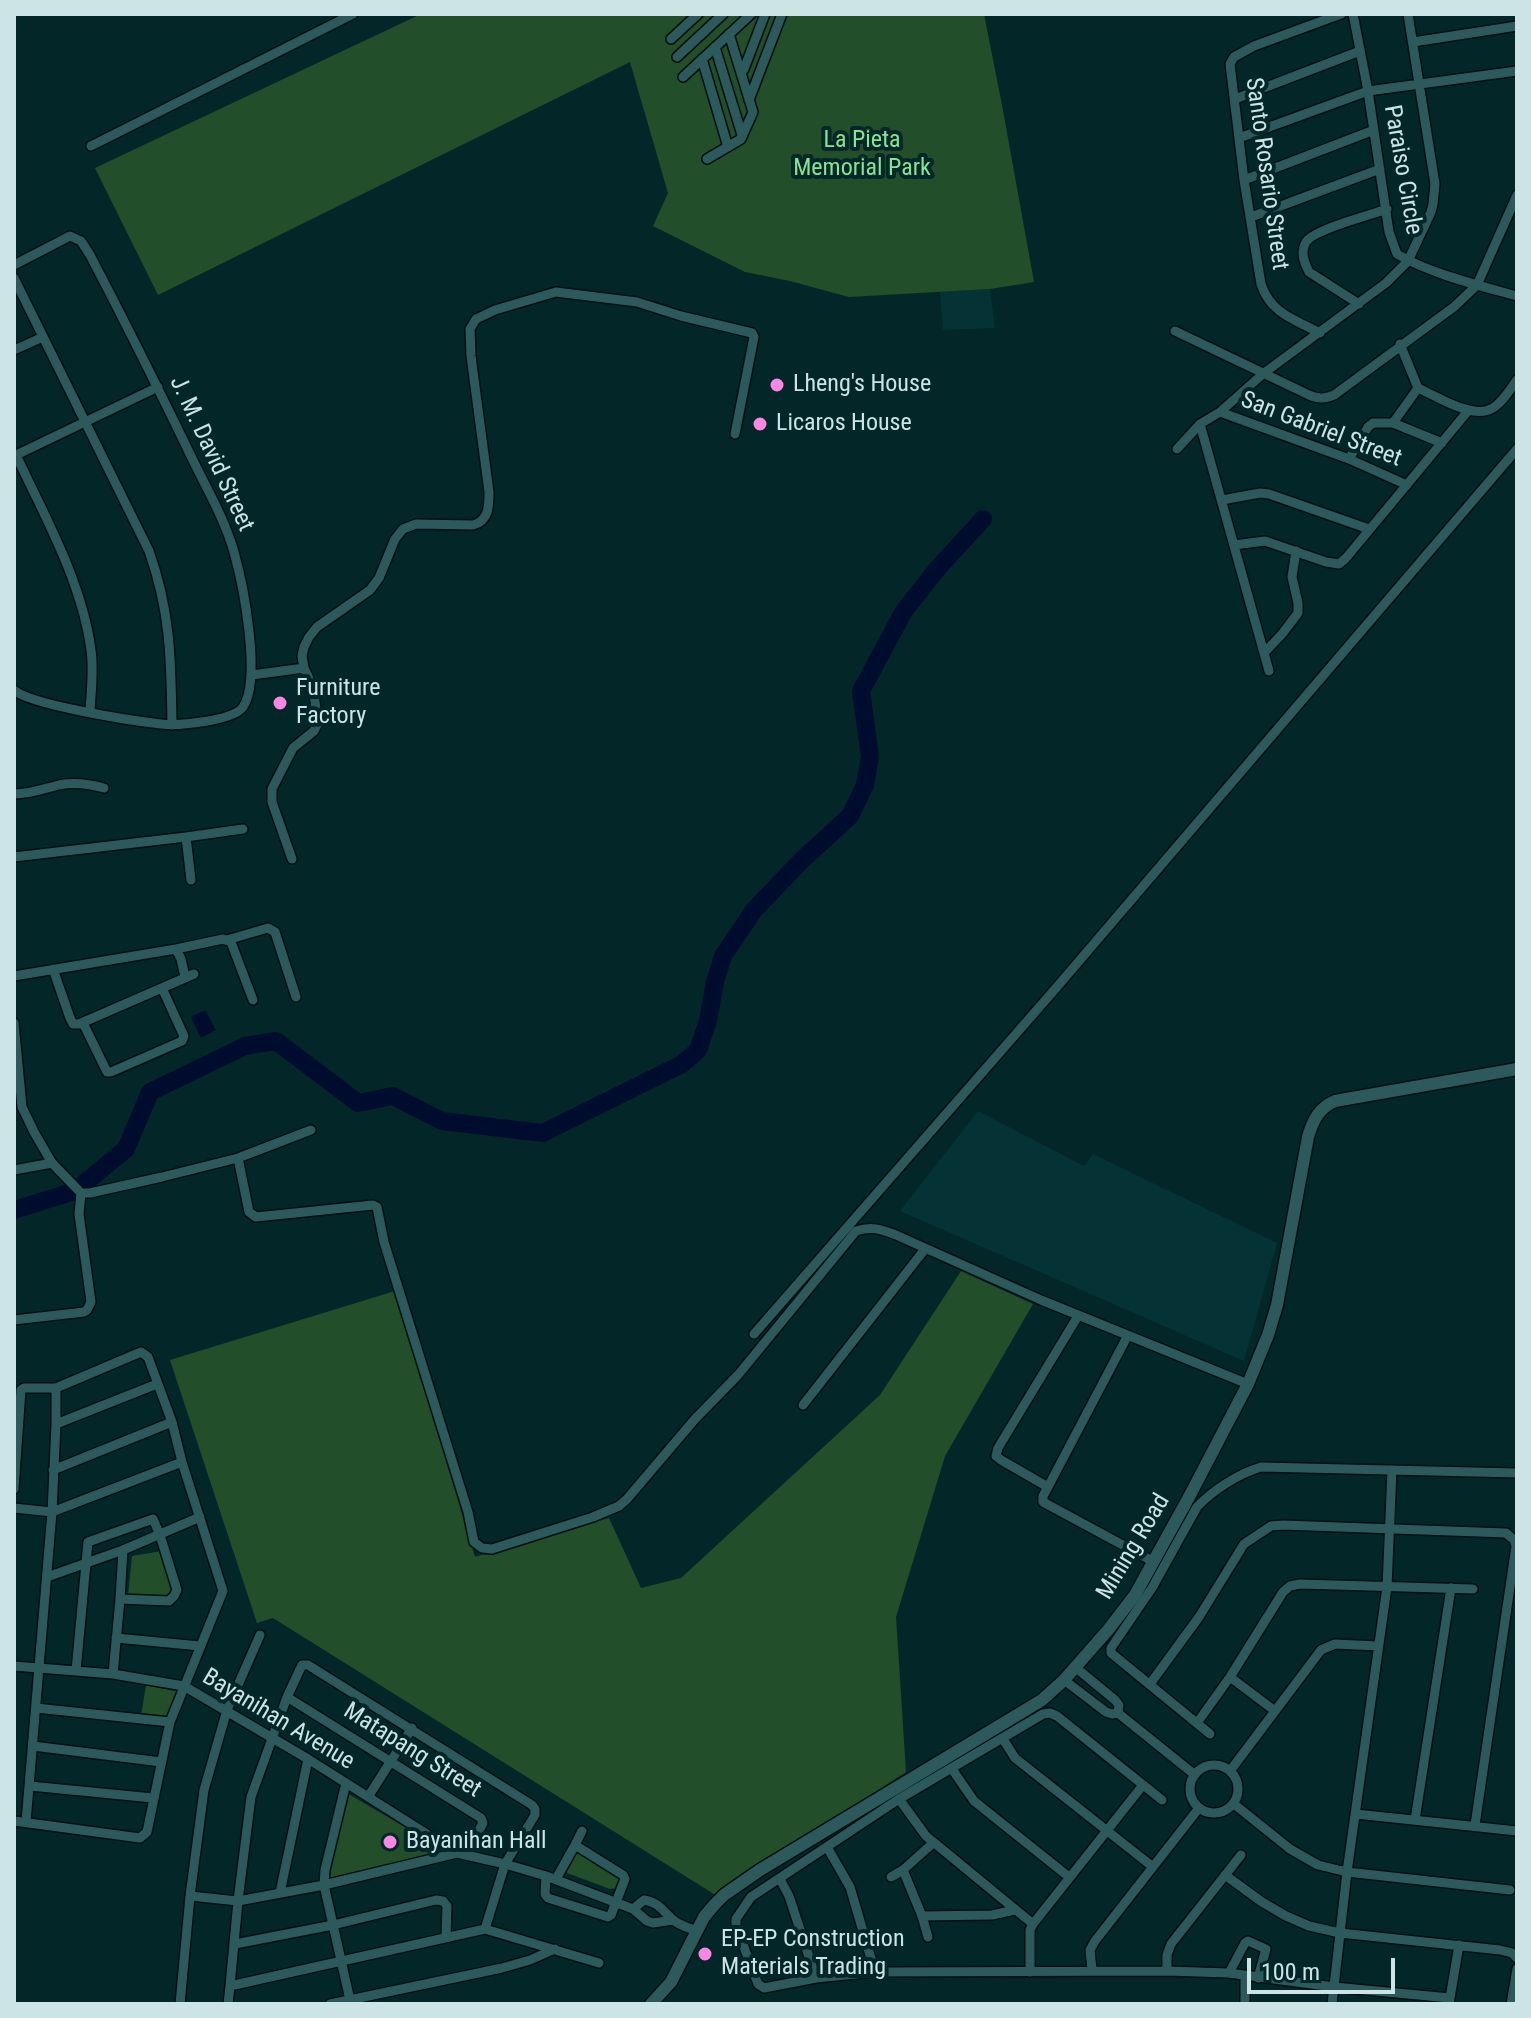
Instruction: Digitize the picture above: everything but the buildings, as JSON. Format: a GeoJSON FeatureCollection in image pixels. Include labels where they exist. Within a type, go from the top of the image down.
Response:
{"type":"FeatureCollection","features":[{"type":"Feature","properties":{"kind":"street"},"geometry":{"type":"LineString","coordinates":[[91,146],[353,14]]}},
{"type":"Feature","properties":{"kind":"street"},"geometry":{"type":"LineString","coordinates":[[671,39],[698,14]]}},
{"type":"Feature","properties":{"kind":"street"},"geometry":{"type":"LineString","coordinates":[[677,57],[723,14]]}},
{"type":"Feature","properties":{"kind":"street"},"geometry":{"type":"LineString","coordinates":[[683,77],[751,14]]}},
{"type":"Feature","properties":{"kind":"street"},"geometry":{"type":"LineString","coordinates":[[741,72],[765,14]]}},
{"type":"Feature","properties":{"kind":"street"},"geometry":{"type":"LineString","coordinates":[[749,100],[782,14]]}},
{"type":"Feature","properties":{"kind":"street","name":"Santo Rosario Street"},"geometry":{"type":"LineString","coordinates":[[1320,333],[1283,314],[1266,299],[1244,180],[1230,64],[1234,57],[1254,46],[1341,14]]}},
{"type":"Feature","properties":{"kind":"street","name":"Paraiso Circle"},"geometry":{"type":"LineString","coordinates":[[1353,14],[1389,232],[1397,254],[1408,261],[1517,296]]}},
{"type":"Feature","properties":{"kind":"street"},"geometry":{"type":"LineString","coordinates":[[1177,449],[1200,424],[1220,412],[1264,373],[1386,283],[1408,261],[1431,212],[1435,184],[1408,14]]}},
{"type":"Feature","properties":{"kind":"street"},"geometry":{"type":"LineString","coordinates":[[734,49],[742,22]]}},
{"type":"Feature","properties":{"kind":"street"},"geometry":{"type":"LineString","coordinates":[[1413,42],[1517,26]]}},
{"type":"Feature","properties":{"kind":"street"},"geometry":{"type":"LineString","coordinates":[[707,159],[741,139],[753,112],[729,34]]}},
{"type":"Feature","properties":{"kind":"street"},"geometry":{"type":"LineString","coordinates":[[715,47],[742,135]]}},
{"type":"Feature","properties":{"kind":"street"},"geometry":{"type":"LineString","coordinates":[[1235,99],[1360,51]]}},
{"type":"Feature","properties":{"kind":"street"},"geometry":{"type":"LineString","coordinates":[[702,59],[728,147]]}},
{"type":"Feature","properties":{"kind":"street"},"geometry":{"type":"LineString","coordinates":[[1239,138],[1368,91],[1517,71]]}},
{"type":"Feature","properties":{"kind":"street"},"geometry":{"type":"LineString","coordinates":[[1244,180],[1374,130]]}},
{"type":"Feature","properties":{"kind":"street"},"geometry":{"type":"LineString","coordinates":[[1251,217],[1380,169]]}},
{"type":"Feature","properties":{"kind":"street"},"geometry":{"type":"LineString","coordinates":[[1175,331],[1309,395],[1323,399],[1334,395],[1455,306],[1477,285],[1517,195]]}},
{"type":"Feature","properties":{"kind":"street"},"geometry":{"type":"LineString","coordinates":[[1359,304],[1309,272],[1302,253],[1304,244],[1319,232],[1387,209]]}},
{"type":"Feature","properties":{"kind":"street","name":"J. M. David Street"},"geometry":{"type":"LineString","coordinates":[[14,265],[70,236],[81,241],[90,255],[222,520],[243,591],[252,675],[242,709],[230,716],[172,725],[90,712],[16,695]]}},
{"type":"Feature","properties":{"kind":"street"},"geometry":{"type":"LineString","coordinates":[[14,278],[149,551],[159,579],[171,654],[172,725]]}},
{"type":"Feature","properties":{"kind":"street"},"geometry":{"type":"LineString","coordinates":[[292,859],[272,802],[272,789],[293,748],[314,731],[318,723],[313,687],[302,656],[309,637],[317,627],[370,590],[403,529],[416,524],[473,525],[484,518],[489,505],[470,337],[470,329],[476,319],[495,310],[556,292],[637,302],[752,333],[754,337],[735,434]]}},
{"type":"Feature","properties":{"kind":"street"},"geometry":{"type":"LineString","coordinates":[[14,350],[43,337]]}},
{"type":"Feature","properties":{"kind":"street"},"geometry":{"type":"LineString","coordinates":[[1400,344],[1418,388],[1468,411],[1490,410],[1517,380]]}},
{"type":"Feature","properties":{"kind":"street"},"geometry":{"type":"LineString","coordinates":[[90,712],[92,652],[73,580],[15,456],[158,387]]}},
{"type":"Feature","properties":{"kind":"street"},"geometry":{"type":"LineString","coordinates":[[1393,423],[1418,388]]}},
{"type":"Feature","properties":{"kind":"street"},"geometry":{"type":"LineString","coordinates":[[1234,545],[1265,541],[1337,565],[1468,411]]}},
{"type":"Feature","properties":{"kind":"street","name":"San Gabriel Street"},"geometry":{"type":"LineString","coordinates":[[1220,412],[1349,459],[1407,485]]}},
{"type":"Feature","properties":{"kind":"street"},"geometry":{"type":"LineString","coordinates":[[1349,459],[1373,423],[1393,423],[1442,443]]}},
{"type":"Feature","properties":{"kind":"street"},"geometry":{"type":"LineString","coordinates":[[1200,424],[1269,671]]}},
{"type":"Feature","properties":{"kind":"street"},"geometry":{"type":"LineString","coordinates":[[754,1334],[1517,449]]}},
{"type":"Feature","properties":{"kind":"street"},"geometry":{"type":"LineString","coordinates":[[1222,500],[1269,494],[1369,529]]}},
{"type":"Feature","properties":{"kind":"street"},"geometry":{"type":"LineString","coordinates":[[1264,653],[1298,613],[1292,577],[1296,551]]}},
{"type":"Feature","properties":{"kind":"street"},"geometry":{"type":"LineString","coordinates":[[252,675],[304,668]]}},
{"type":"Feature","properties":{"kind":"street"},"geometry":{"type":"LineString","coordinates":[[14,794],[85,783],[104,788]]}},
{"type":"Feature","properties":{"kind":"street"},"geometry":{"type":"LineString","coordinates":[[14,857],[243,829]]}},
{"type":"Feature","properties":{"kind":"street"},"geometry":{"type":"LineString","coordinates":[[186,837],[191,880]]}},
{"type":"Feature","properties":{"kind":"street"},"geometry":{"type":"LineString","coordinates":[[14,976],[227,940],[268,928],[275,932],[296,997]]}},
{"type":"Feature","properties":{"kind":"street"},"geometry":{"type":"LineString","coordinates":[[227,940],[234,945],[253,1000]]}},
{"type":"Feature","properties":{"kind":"street"},"geometry":{"type":"LineString","coordinates":[[53,969],[73,1024],[83,1023],[189,976],[176,949]]}},
{"type":"Feature","properties":{"kind":"street"},"geometry":{"type":"LineString","coordinates":[[83,1023],[107,1072],[182,1041],[184,1036],[162,988]]}},
{"type":"Feature","properties":{"kind":"street"},"geometry":{"type":"LineString","coordinates":[[14,1023],[22,1107],[52,1163],[78,1189],[90,1193],[238,1158],[311,1130]]}},
{"type":"Feature","properties":{"kind":"street","name":"Mining Road"},"geometry":{"type":"LineString","coordinates":[[651,2004],[671,1982],[704,1917],[736,1886],[1042,1700],[1064,1680],[1135,1595],[1248,1384],[1268,1335],[1277,1305],[1308,1137],[1321,1109],[1343,1099],[1517,1069]]}},
{"type":"Feature","properties":{"kind":"street"},"geometry":{"type":"LineString","coordinates":[[238,1158],[249,1212],[253,1216],[377,1207],[384,1242],[468,1512],[474,1542],[482,1548],[492,1549],[619,1506],[738,1375],[856,1231],[868,1227],[882,1229],[1127,1337],[1248,1384]]}},
{"type":"Feature","properties":{"kind":"street"},"geometry":{"type":"LineString","coordinates":[[14,1170],[52,1163]]}},
{"type":"Feature","properties":{"kind":"street"},"geometry":{"type":"LineString","coordinates":[[14,1320],[84,1312],[89,1307],[91,1302],[78,1189]]}},
{"type":"Feature","properties":{"kind":"street"},"geometry":{"type":"LineString","coordinates":[[860,1213],[868,1227]]}},
{"type":"Feature","properties":{"kind":"street"},"geometry":{"type":"LineString","coordinates":[[803,1405],[925,1249]]}},
{"type":"Feature","properties":{"kind":"street"},"geometry":{"type":"LineString","coordinates":[[1048,1487],[996,1456],[1078,1316]]}},
{"type":"Feature","properties":{"kind":"street"},"geometry":{"type":"LineString","coordinates":[[1127,1337],[1043,1496],[1043,1502],[1154,1562]]}},
{"type":"Feature","properties":{"kind":"street"},"geometry":{"type":"LineString","coordinates":[[14,1489],[21,1390],[56,1388],[141,1352],[148,1357],[172,1422],[223,1591],[170,1722],[147,1832],[140,1838],[14,1821]]}},
{"type":"Feature","properties":{"kind":"street"},"geometry":{"type":"LineString","coordinates":[[56,1424],[157,1384]]}},
{"type":"Feature","properties":{"kind":"street"},"geometry":{"type":"LineString","coordinates":[[26,1822],[52,1512],[56,1388]]}},
{"type":"Feature","properties":{"kind":"street"},"geometry":{"type":"LineString","coordinates":[[53,1470],[172,1422]]}},
{"type":"Feature","properties":{"kind":"street"},"geometry":{"type":"LineString","coordinates":[[14,1508],[52,1512],[182,1462]]}},
{"type":"Feature","properties":{"kind":"street"},"geometry":{"type":"LineString","coordinates":[[1210,1734],[1111,1653],[1111,1648],[1152,1588],[1197,1507],[1207,1497],[1261,1467],[1517,1473]]}},
{"type":"Feature","properties":{"kind":"street"},"geometry":{"type":"LineString","coordinates":[[1332,2004],[1387,1587],[1392,1470]]}},
{"type":"Feature","properties":{"kind":"street"},"geometry":{"type":"LineString","coordinates":[[47,1577],[123,1550],[200,1517]]}},
{"type":"Feature","properties":{"kind":"street"},"geometry":{"type":"LineString","coordinates":[[76,1671],[87,1545],[90,1541],[153,1519],[177,1590],[169,1601],[120,1599]]}},
{"type":"Feature","properties":{"kind":"street"},"geometry":{"type":"LineString","coordinates":[[1150,1684],[1199,1617],[1244,1544],[1271,1526],[1501,1531],[1510,1536],[1516,1546],[1475,1825]]}},
{"type":"Feature","properties":{"kind":"street"},"geometry":{"type":"LineString","coordinates":[[113,1674],[123,1550]]}},
{"type":"Feature","properties":{"kind":"street"},"geometry":{"type":"LineString","coordinates":[[1197,1723],[1283,1592],[1290,1586],[1473,1589]]}},
{"type":"Feature","properties":{"kind":"street"},"geometry":{"type":"LineString","coordinates":[[1415,1820],[1451,1588]]}},
{"type":"Feature","properties":{"kind":"street"},"geometry":{"type":"LineString","coordinates":[[180,2004],[204,1790],[227,1710],[260,1635]]}},
{"type":"Feature","properties":{"kind":"street"},"geometry":{"type":"LineString","coordinates":[[116,1638],[200,1646]]}},
{"type":"Feature","properties":{"kind":"street"},"geometry":{"type":"LineString","coordinates":[[1230,1771],[1321,1650],[1335,1644],[1378,1646]]}},
{"type":"Feature","properties":{"kind":"street"},"geometry":{"type":"LineString","coordinates":[[228,2004],[251,1797],[287,1697],[302,1665],[308,1665],[412,1728],[535,1809],[535,1815],[505,1864],[485,1929]]}},
{"type":"Feature","properties":{"kind":"street","name":"Bayanihan Avenue"},"geometry":{"type":"LineString","coordinates":[[14,1666],[113,1674],[184,1686],[272,1736],[461,1854]]}},
{"type":"Feature","properties":{"kind":"street"},"geometry":{"type":"LineString","coordinates":[[1075,1667],[1115,1700],[1119,1705],[1118,1713]]}},
{"type":"Feature","properties":{"kind":"street"},"geometry":{"type":"LineString","coordinates":[[1230,1677],[1275,1711]]}},
{"type":"Feature","properties":{"kind":"street"},"geometry":{"type":"LineString","coordinates":[[1064,1680],[1106,1712],[1118,1713],[1195,1775]]}},
{"type":"Feature","properties":{"kind":"street"},"geometry":{"type":"LineString","coordinates":[[1085,1696],[1095,1683]]}},
{"type":"Feature","properties":{"kind":"street","name":"Matapang Street"},"geometry":{"type":"LineString","coordinates":[[287,1697],[483,1820],[461,1854]]}},
{"type":"Feature","properties":{"kind":"street"},"geometry":{"type":"LineString","coordinates":[[36,1708],[170,1722]]}},
{"type":"Feature","properties":{"kind":"street"},"geometry":{"type":"LineString","coordinates":[[1162,1800],[1050,1713],[1043,1714],[899,1799],[751,1897],[736,1919],[736,1926],[758,1984],[764,1988],[816,1978],[875,1972],[1167,1971],[1229,1973],[1450,2001],[1459,1945]]}},
{"type":"Feature","properties":{"kind":"street"},"geometry":{"type":"LineString","coordinates":[[368,1797],[412,1728]]}},
{"type":"Feature","properties":{"kind":"street"},"geometry":{"type":"LineString","coordinates":[[1003,1739],[1015,1758],[1153,1867]]}},
{"type":"Feature","properties":{"kind":"street"},"geometry":{"type":"LineString","coordinates":[[33,1746],[161,1762]]}},
{"type":"Feature","properties":{"kind":"street"},"geometry":{"type":"LineString","coordinates":[[280,1893],[308,1759]]}},
{"type":"Feature","properties":{"kind":"street"},"geometry":{"type":"LineString","coordinates":[[1216,1765],[1230,1771],[1239,1790],[1234,1804],[1228,1810],[1213,1814],[1199,1808],[1190,1789],[1195,1775],[1208,1766],[1216,1765]]}},
{"type":"Feature","properties":{"kind":"street"},"geometry":{"type":"LineString","coordinates":[[952,1769],[974,1801],[1069,1877]]}},
{"type":"Feature","properties":{"kind":"street"},"geometry":{"type":"LineString","coordinates":[[346,1783],[324,1885],[350,2000]]}},
{"type":"Feature","properties":{"kind":"street"},"geometry":{"type":"LineString","coordinates":[[1030,1972],[1030,1930],[1033,1924],[1143,1785]]}},
{"type":"Feature","properties":{"kind":"street"},"geometry":{"type":"LineString","coordinates":[[30,1786],[153,1798]]}},
{"type":"Feature","properties":{"kind":"street"},"geometry":{"type":"LineString","coordinates":[[899,1799],[933,1843],[1033,1924]]}},
{"type":"Feature","properties":{"kind":"street"},"geometry":{"type":"LineString","coordinates":[[1234,1804],[1290,1849],[1318,1865],[1347,1872],[1510,1890]]}},
{"type":"Feature","properties":{"kind":"street"},"geometry":{"type":"LineString","coordinates":[[1092,1970],[1090,1950],[1095,1941],[1199,1808]]}},
{"type":"Feature","properties":{"kind":"street"},"geometry":{"type":"LineString","coordinates":[[1356,1814],[1517,1831]]}},
{"type":"Feature","properties":{"kind":"street"},"geometry":{"type":"LineString","coordinates":[[575,1845],[625,1877],[608,1917],[548,1898],[545,1894],[551,1877],[582,1831]]}},
{"type":"Feature","properties":{"kind":"street"},"geometry":{"type":"LineString","coordinates":[[891,1877],[933,1843]]}},
{"type":"Feature","properties":{"kind":"street"},"geometry":{"type":"LineString","coordinates":[[827,1847],[850,1887],[875,1972]]}},
{"type":"Feature","properties":{"kind":"street"},"geometry":{"type":"LineString","coordinates":[[190,1896],[238,1901],[461,1854],[551,1877],[633,1909],[653,1923],[673,1920]]}},
{"type":"Feature","properties":{"kind":"street"},"geometry":{"type":"LineString","coordinates":[[1167,1971],[1171,1944],[1241,1855]]}},
{"type":"Feature","properties":{"kind":"street"},"geometry":{"type":"LineString","coordinates":[[903,1870],[928,1937]]}},
{"type":"Feature","properties":{"kind":"street"},"geometry":{"type":"LineString","coordinates":[[1225,1875],[1262,1902],[1309,1926],[1340,1933],[1512,1953],[1517,1958]]}},
{"type":"Feature","properties":{"kind":"street"},"geometry":{"type":"LineString","coordinates":[[780,1879],[789,1896],[816,1978]]}},
{"type":"Feature","properties":{"kind":"street"},"geometry":{"type":"LineString","coordinates":[[235,1944],[436,1900],[443,1901],[447,1906],[446,1937]]}},
{"type":"Feature","properties":{"kind":"street"},"geometry":{"type":"LineString","coordinates":[[633,1909],[644,1900],[651,1902],[673,1920],[697,1931]]}},
{"type":"Feature","properties":{"kind":"street"},"geometry":{"type":"LineString","coordinates":[[922,1916],[992,1915],[1015,1910]]}},
{"type":"Feature","properties":{"kind":"street"},"geometry":{"type":"LineString","coordinates":[[230,1986],[485,1929],[599,1963]]}},
{"type":"Feature","properties":{"kind":"street"},"geometry":{"type":"LineString","coordinates":[[1229,1973],[1248,1941],[1266,1949],[1258,1978]]}},
{"type":"Feature","properties":{"kind":"street"},"geometry":{"type":"LineString","coordinates":[[330,2004],[502,1968],[555,1949]]}},
{"type":"Feature","properties":{"kind":"street"},"geometry":{"type":"LineString","coordinates":[[1511,2004],[1517,1969]]}},
{"type":"Feature","properties":{"kind":"street"},"geometry":{"type":"LineString","coordinates":[[1245,1976],[1245,2004]]}},
{"type":"Feature","properties":{"kind":"shaded area"},"geometry":{"type":"Polygon","coordinates":[[[990,289],[995,328],[943,330],[940,292],[990,289]]]}},
{"type":"Feature","properties":{"kind":"shaded area"},"geometry":{"type":"Polygon","coordinates":[[[205,1010],[216,1030],[201,1038],[191,1017],[205,1010]]]}},
{"type":"Feature","properties":{"kind":"shaded area"},"geometry":{"type":"Polygon","coordinates":[[[978,1111],[1084,1166],[1093,1154],[1277,1243],[1244,1361],[900,1211],[978,1111]]]}},
{"type":"Feature","properties":{"kind":"green space","name":"La Pieta Memorial Park"},"geometry":{"type":"Polygon","coordinates":[[[421,14],[984,14],[1034,282],[990,289],[849,297],[745,272],[653,226],[668,193],[630,62],[158,295],[95,168],[421,14]]]}},
{"type":"Feature","properties":{"kind":"green space"},"geometry":{"type":"Polygon","coordinates":[[[961,1271],[1033,1304],[945,1456],[896,1617],[906,1772],[717,1896],[273,1618],[257,1623],[170,1360],[395,1291],[475,1557],[609,1518],[641,1588],[681,1578],[880,1395],[961,1271]]]}},
{"type":"Feature","properties":{"kind":"green space"},"geometry":{"type":"Polygon","coordinates":[[[162,1551],[174,1596],[128,1596],[132,1556],[162,1551]]]}},
{"type":"Feature","properties":{"kind":"green space"},"geometry":{"type":"Polygon","coordinates":[[[146,1685],[180,1692],[169,1719],[141,1716],[146,1685]]]}},
{"type":"Feature","properties":{"kind":"green space"},"geometry":{"type":"Polygon","coordinates":[[[345,1792],[446,1851],[328,1879],[345,1792]]]}},
{"type":"Feature","properties":{"kind":"green space"},"geometry":{"type":"Polygon","coordinates":[[[576,1851],[624,1878],[618,1888],[610,1889],[567,1873],[565,1871],[576,1851]]]}},
{"type":"Feature","properties":{"kind":"waterway"},"geometry":{"type":"LineString","coordinates":[[14,1210],[75,1191],[126,1149],[150,1092],[245,1046],[276,1041],[358,1103],[393,1096],[442,1121],[543,1133],[682,1064],[698,1050],[723,956],[754,910],[850,816],[865,785],[870,757],[861,691],[904,611],[983,519]]}},
{"type":"Feature","properties":{"kind":"place","name":"Lheng's House"},"geometry":{"type":"Point","coordinates":[777,385]}},
{"type":"Feature","properties":{"kind":"place","name":"Licaros House"},"geometry":{"type":"Point","coordinates":[760,424]}},
{"type":"Feature","properties":{"kind":"place","name":"Furniture Factory"},"geometry":{"type":"Point","coordinates":[280,703]}},
{"type":"Feature","properties":{"kind":"place","name":"Bayanihan Hall"},"geometry":{"type":"Point","coordinates":[390,1842]}},
{"type":"Feature","properties":{"kind":"place","name":"EP-EP Construction Materials Trading"},"geometry":{"type":"Point","coordinates":[705,1954]}}]}
